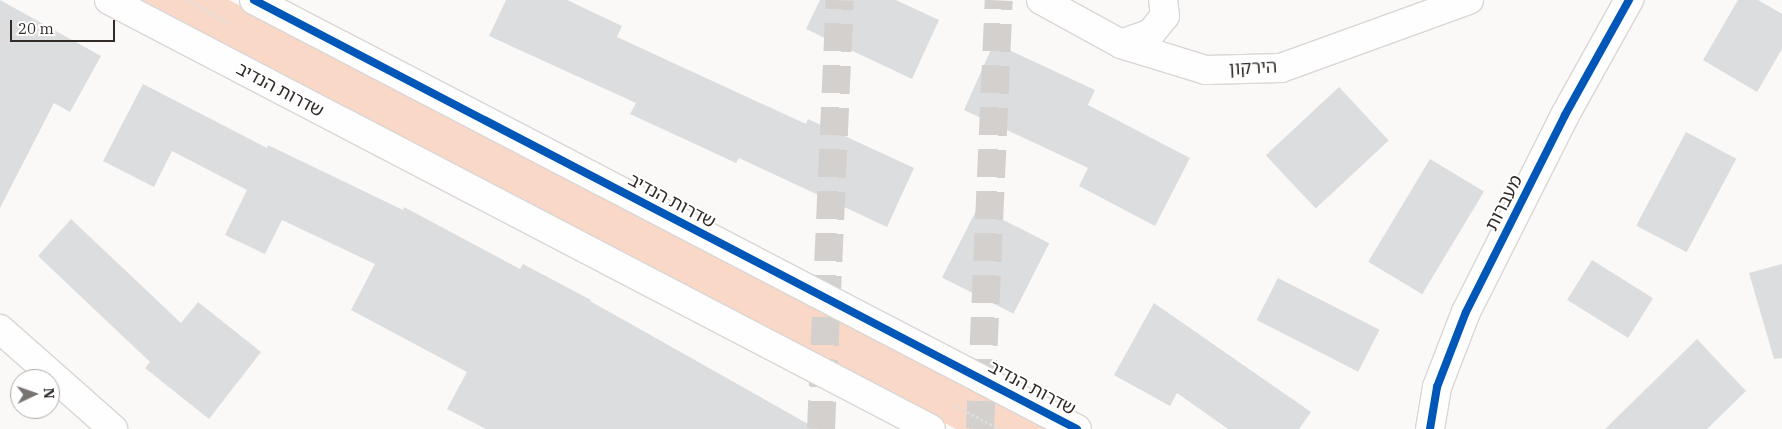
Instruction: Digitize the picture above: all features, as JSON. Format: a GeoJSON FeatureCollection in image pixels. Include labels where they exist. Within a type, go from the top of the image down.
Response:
{"type":"FeatureCollection","features":[{"type":"Feature","properties":{"kind":"street","name":"שדרות הנדיב"},"geometry":{"type":"LineString","coordinates":[[109,0],[931,429]]}},
{"type":"Feature","properties":{"kind":"street","name":"שדרות הנדיב"},"geometry":{"type":"LineString","coordinates":[[254,0],[1077,429]]}},
{"type":"Feature","properties":{"kind":"street","name":"הירקון"},"geometry":{"type":"LineString","coordinates":[[1041,0],[1121,44],[1206,70],[1281,68],[1468,0]]}},
{"type":"Feature","properties":{"kind":"street"},"geometry":{"type":"LineString","coordinates":[[1121,44],[1150,32],[1165,16],[1163,0]]}},
{"type":"Feature","properties":{"kind":"street","name":"מעברות"},"geometry":{"type":"LineString","coordinates":[[1430,429],[1437,387],[1466,312],[1565,115],[1629,0]]}},
{"type":"Feature","properties":{"kind":"street"},"geometry":{"type":"LineString","coordinates":[[0,329],[113,429]]}},
{"type":"Feature","properties":{"kind":"shaded area"},"geometry":{"type":"Polygon","coordinates":[[[142,0],[229,0],[1045,429],[956,429],[142,0]]]}},
{"type":"Feature","properties":{"kind":"building"},"geometry":{"type":"Polygon","coordinates":[[[0,0],[101,56],[70,112],[54,103],[0,208],[0,0]]]}},
{"type":"Feature","properties":{"kind":"building"},"geometry":{"type":"Polygon","coordinates":[[[506,0],[567,0],[622,26],[617,37],[806,124],[808,119],[914,168],[887,227],[739,158],[736,163],[630,114],[636,103],[489,36],[506,0]]]}},
{"type":"Feature","properties":{"kind":"building"},"geometry":{"type":"Polygon","coordinates":[[[820,0],[896,0],[939,20],[912,79],[806,29],[820,0]]]}},
{"type":"Feature","properties":{"kind":"building"},"geometry":{"type":"Polygon","coordinates":[[[1738,0],[1758,0],[1782,14],[1782,49],[1757,92],[1703,60],[1738,0]]]}},
{"type":"Feature","properties":{"kind":"building"},"geometry":{"type":"Polygon","coordinates":[[[994,43],[1095,90],[1088,105],[1190,158],[1155,226],[1079,186],[1088,168],[964,110],[994,43]]]}},
{"type":"Feature","properties":{"kind":"building"},"geometry":{"type":"Polygon","coordinates":[[[143,84],[267,148],[268,145],[403,210],[404,207],[520,269],[523,264],[591,300],[817,429],[486,429],[447,409],[467,372],[351,310],[375,264],[282,220],[265,254],[225,235],[247,190],[172,151],[154,187],[103,161],[143,84]]]}},
{"type":"Feature","properties":{"kind":"building"},"geometry":{"type":"Polygon","coordinates":[[[1339,87],[1389,140],[1316,209],[1266,155],[1339,87]]]}},
{"type":"Feature","properties":{"kind":"building"},"geometry":{"type":"Polygon","coordinates":[[[1686,132],[1736,159],[1687,252],[1636,226],[1686,132]]]}},
{"type":"Feature","properties":{"kind":"building"},"geometry":{"type":"Polygon","coordinates":[[[1430,159],[1484,191],[1422,294],[1368,262],[1430,159]]]}},
{"type":"Feature","properties":{"kind":"building"},"geometry":{"type":"Polygon","coordinates":[[[978,207],[1049,243],[1013,314],[942,277],[978,207]]]}},
{"type":"Feature","properties":{"kind":"building"},"geometry":{"type":"Polygon","coordinates":[[[71,219],[181,323],[198,302],[261,352],[209,419],[145,368],[150,362],[38,256],[71,219]]]}},
{"type":"Feature","properties":{"kind":"building"},"geometry":{"type":"Polygon","coordinates":[[[1592,260],[1653,298],[1628,338],[1567,300],[1592,260]]]}},
{"type":"Feature","properties":{"kind":"building"},"geometry":{"type":"Polygon","coordinates":[[[1782,264],[1782,358],[1774,359],[1749,273],[1782,264]]]}},
{"type":"Feature","properties":{"kind":"building"},"geometry":{"type":"Polygon","coordinates":[[[1278,278],[1380,330],[1358,372],[1257,320],[1278,278]]]}},
{"type":"Feature","properties":{"kind":"building"},"geometry":{"type":"Polygon","coordinates":[[[1154,303],[1311,412],[1299,429],[1228,429],[1177,393],[1170,406],[1114,375],[1154,303]]]}},
{"type":"Feature","properties":{"kind":"building"},"geometry":{"type":"Polygon","coordinates":[[[1697,339],[1746,391],[1707,429],[1605,429],[1697,339]]]}},
{"type":"Feature","properties":{"kind":"tunnel"},"geometry":{"type":"LineString","coordinates":[[821,429],[840,0]]}},
{"type":"Feature","properties":{"kind":"tunnel"},"geometry":{"type":"LineString","coordinates":[[980,429],[999,0]]}},
{"type":"Feature","properties":{"kind":"cycle path"},"geometry":{"type":"LineString","coordinates":[[254,0],[1077,429]]}},
{"type":"Feature","properties":{"kind":"cycle path"},"geometry":{"type":"LineString","coordinates":[[1430,429],[1437,387],[1466,312],[1565,115],[1629,0]]}}]}
